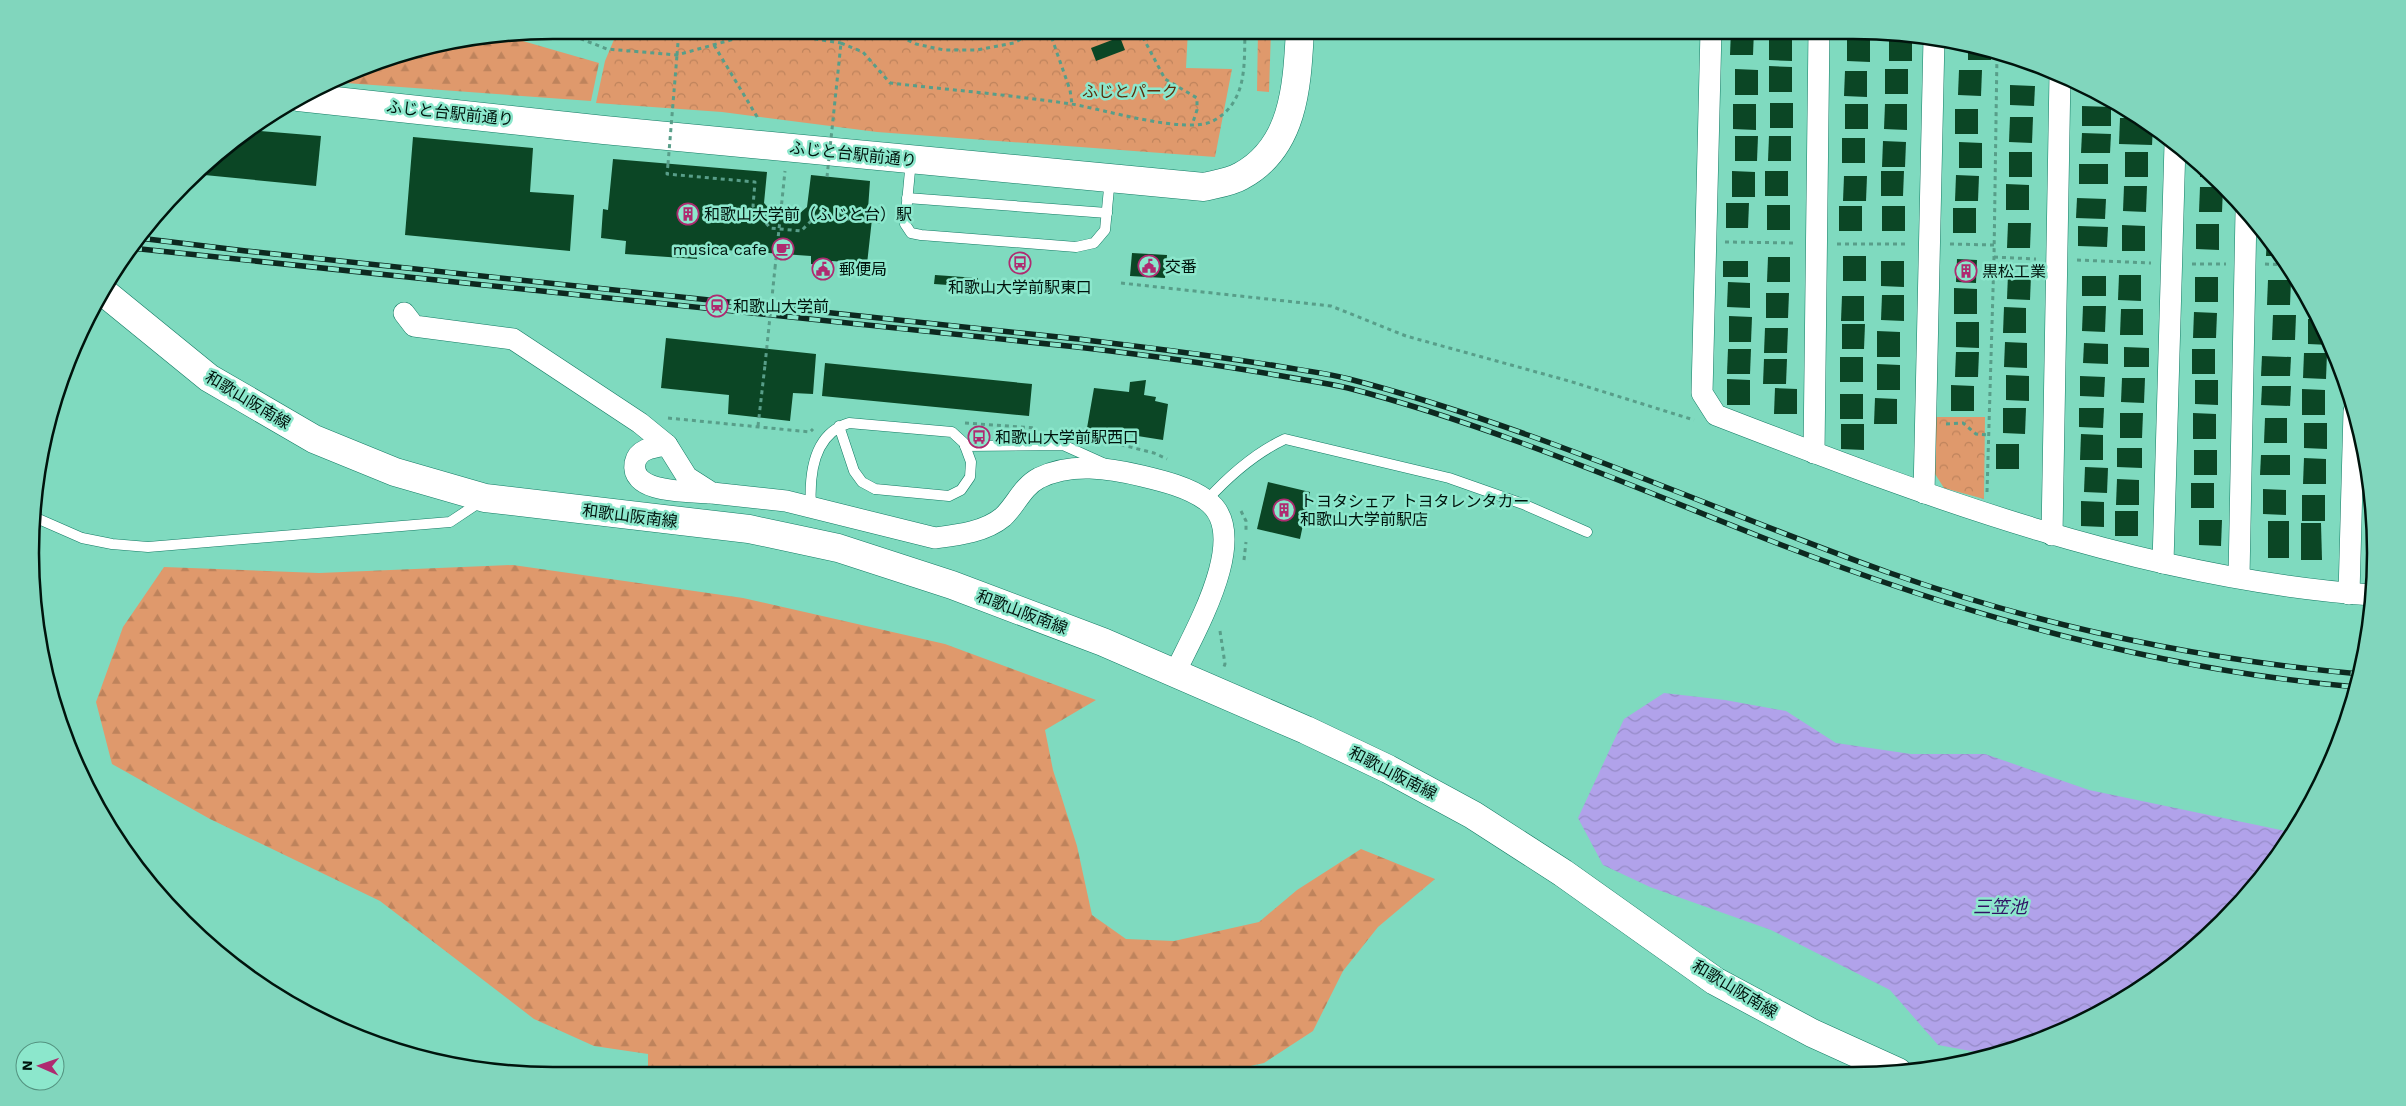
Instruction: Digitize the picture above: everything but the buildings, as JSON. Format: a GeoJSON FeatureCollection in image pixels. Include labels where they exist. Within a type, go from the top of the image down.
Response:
{"type":"FeatureCollection","features":[{"type":"Feature","properties":{"kind":"main road","name":"ふじと台駅前通り"},"geometry":{"type":"LineString","coordinates":[[314,99],[911,160],[1204,187],[1241,177],[1268,156],[1287,124],[1296,85],[1299,39]]}},
{"type":"Feature","properties":{"kind":"main road","name":"和歌山阪南線"},"geometry":{"type":"LineString","coordinates":[[108,295],[209,378],[314,440],[395,472],[485,498],[748,529],[838,548],[952,585],[1103,642],[1175,673],[1314,734],[1388,769],[1473,815],[1563,873],[1715,981],[1812,1033],[1885,1066]]}},
{"type":"Feature","properties":{"kind":"street"},"geometry":{"type":"LineString","coordinates":[[1711,39],[1702,393],[1716,414],[1814,453],[2052,535],[2163,563],[2239,578],[2365,595]]}},
{"type":"Feature","properties":{"kind":"street"},"geometry":{"type":"LineString","coordinates":[[1814,453],[1819,39]]}},
{"type":"Feature","properties":{"kind":"street"},"geometry":{"type":"LineString","coordinates":[[1924,492],[1934,46]]}},
{"type":"Feature","properties":{"kind":"street"},"geometry":{"type":"LineString","coordinates":[[2052,535],[2060,83]]}},
{"type":"Feature","properties":{"kind":"street"},"geometry":{"type":"LineString","coordinates":[[2163,563],[2175,152]]}},
{"type":"Feature","properties":{"kind":"street"},"geometry":{"type":"LineString","coordinates":[[2239,578],[2246,221]]}},
{"type":"Feature","properties":{"kind":"street"},"geometry":{"type":"LineString","coordinates":[[404,313],[414,326],[513,339],[603,398],[667,445],[687,477],[712,493]]}},
{"type":"Feature","properties":{"kind":"street"},"geometry":{"type":"LineString","coordinates":[[2349,594],[2353,436]]}},
{"type":"Feature","properties":{"kind":"street"},"geometry":{"type":"LineString","coordinates":[[667,445],[646,450],[638,456],[636,472],[639,480],[654,487],[786,500],[935,538],[957,536],[982,528],[1003,517],[1028,486],[1038,478],[1053,473],[1086,467],[1122,471],[1158,480],[1207,500],[1222,518],[1225,543],[1216,584],[1175,673]]}},
{"type":"Feature","properties":{"kind":"lane"},"geometry":{"type":"LineString","coordinates":[[911,160],[905,224],[911,233],[921,235],[1076,247],[1094,243],[1105,230],[1110,177]]}},
{"type":"Feature","properties":{"kind":"lane"},"geometry":{"type":"LineString","coordinates":[[907,198],[1107,213]]}},
{"type":"Feature","properties":{"kind":"lane"},"geometry":{"type":"LineString","coordinates":[[811,506],[809,482],[814,458],[826,437],[839,426],[849,423],[952,432],[965,446],[971,462],[970,477],[960,490],[949,496],[875,489],[862,482],[854,471],[839,426]]}},
{"type":"Feature","properties":{"kind":"lane"},"geometry":{"type":"LineString","coordinates":[[1207,500],[1222,484],[1267,448],[1285,439],[1449,478],[1523,504],[1587,532]]}},
{"type":"Feature","properties":{"kind":"lane"},"geometry":{"type":"LineString","coordinates":[[965,446],[1063,445],[1122,471]]}},
{"type":"Feature","properties":{"kind":"lane"},"geometry":{"type":"LineString","coordinates":[[40,519],[82,538],[112,544],[148,547],[450,522],[485,498]]}},
{"type":"Feature","properties":{"kind":"path"},"geometry":{"type":"LineString","coordinates":[[581,39],[607,49],[677,55],[734,39]]}},
{"type":"Feature","properties":{"kind":"path"},"geometry":{"type":"LineString","coordinates":[[678,39],[667,174],[754,182],[753,206],[770,228],[801,231],[816,216],[881,222]]}},
{"type":"Feature","properties":{"kind":"path"},"geometry":{"type":"LineString","coordinates":[[816,39],[840,43],[863,52],[890,83],[1072,104],[1148,120],[1192,125],[1212,122],[1229,108],[1239,96],[1244,76],[1245,39]]}},
{"type":"Feature","properties":{"kind":"path"},"geometry":{"type":"LineString","coordinates":[[827,177],[842,39]]}},
{"type":"Feature","properties":{"kind":"path"},"geometry":{"type":"LineString","coordinates":[[905,39],[916,44],[944,50],[977,50],[1014,44],[1022,39]]}},
{"type":"Feature","properties":{"kind":"path"},"geometry":{"type":"LineString","coordinates":[[1052,39],[1070,90],[1072,104]]}},
{"type":"Feature","properties":{"kind":"path"},"geometry":{"type":"LineString","coordinates":[[1144,39],[1165,79],[1197,98],[1197,110],[1192,125]]}},
{"type":"Feature","properties":{"kind":"path"},"geometry":{"type":"LineString","coordinates":[[714,45],[759,120]]}},
{"type":"Feature","properties":{"kind":"path"},"geometry":{"type":"LineString","coordinates":[[1989,514],[1990,498],[1986,489],[1990,435],[1997,59]]}},
{"type":"Feature","properties":{"kind":"path"},"geometry":{"type":"LineString","coordinates":[[758,426],[786,163]]}},
{"type":"Feature","properties":{"kind":"path"},"geometry":{"type":"LineString","coordinates":[[1706,241],[1994,245]]}},
{"type":"Feature","properties":{"kind":"path"},"geometry":{"type":"LineString","coordinates":[[1994,257],[2173,264],[2279,265]]}},
{"type":"Feature","properties":{"kind":"path"},"geometry":{"type":"LineString","coordinates":[[1122,283],[1331,306],[1406,336],[1569,381],[1698,422]]}},
{"type":"Feature","properties":{"kind":"path"},"geometry":{"type":"LineString","coordinates":[[1943,427],[1948,423],[1963,423],[1976,434],[1990,435]]}},
{"type":"Feature","properties":{"kind":"green space","name":"ふじとパーク"},"geometry":{"type":"Polygon","coordinates":[[[614,39],[1188,39],[1186,68],[1232,69],[1215,157],[877,132],[722,112],[596,103],[605,61],[614,39]]]}},
{"type":"Feature","properties":{"kind":"green space"},"geometry":{"type":"Polygon","coordinates":[[[1258,39],[1271,39],[1269,92],[1257,91],[1258,39]]]}},
{"type":"Feature","properties":{"kind":"green space"},"geometry":{"type":"Polygon","coordinates":[[[519,40],[599,63],[591,101],[345,83],[420,56],[486,43],[519,40]]]}},
{"type":"Feature","properties":{"kind":"green space"},"geometry":{"type":"Polygon","coordinates":[[[1936,417],[1985,417],[1984,499],[1944,488],[1935,474],[1936,417]]]}},
{"type":"Feature","properties":{"kind":"green space"},"geometry":{"type":"Polygon","coordinates":[[[513,565],[743,598],[945,644],[1096,700],[1045,730],[1053,770],[1077,846],[1092,915],[1126,939],[1174,941],[1259,922],[1297,890],[1361,849],[1435,879],[1378,927],[1343,971],[1313,1031],[1264,1063],[1246,1067],[648,1067],[648,1054],[594,1046],[534,1019],[380,901],[210,819],[112,764],[96,702],[123,627],[164,567],[319,573],[513,565]]]}},
{"type":"Feature","properties":{"kind":"water","name":"三笠池"},"geometry":{"type":"Polygon","coordinates":[[[1664,693],[1725,700],[1786,711],[1836,743],[1911,754],[1985,754],[2089,790],[2286,831],[2261,866],[2217,917],[2192,940],[2139,981],[2080,1014],[2050,1028],[1976,1052],[1938,1045],[1890,990],[1771,930],[1650,887],[1603,865],[1578,818],[1624,719],[1664,693]]]}},
{"type":"Feature","properties":{"kind":"railway"},"geometry":{"type":"LineString","coordinates":[[146,239],[1078,339],[1227,358],[1331,375],[1418,398],[1487,421],[1622,470],[1890,573],[2005,609],[2063,625],[2181,650],[2300,668],[2353,673]]}},
{"type":"Feature","properties":{"kind":"railway"},"geometry":{"type":"LineString","coordinates":[[138,249],[1077,347],[1205,364],[1348,388],[1400,402],[1503,436],[1828,563],[1976,612],[2126,651],[2202,666],[2350,686]]}},
{"type":"Feature","properties":{"kind":"place","name":"和歌山大学前（ふじと台）駅"},"geometry":{"type":"Point","coordinates":[688,214]}},
{"type":"Feature","properties":{"kind":"place","name":"musica cafe"},"geometry":{"type":"Point","coordinates":[783,249]}},
{"type":"Feature","properties":{"kind":"place","name":"和歌山大学前駅東口"},"geometry":{"type":"Point","coordinates":[1020,263]}},
{"type":"Feature","properties":{"kind":"place","name":"交番"},"geometry":{"type":"Point","coordinates":[1149,266]}},
{"type":"Feature","properties":{"kind":"place","name":"郵便局"},"geometry":{"type":"Point","coordinates":[823,269]}},
{"type":"Feature","properties":{"kind":"place","name":"黒松工業"},"geometry":{"type":"Point","coordinates":[1966,271]}},
{"type":"Feature","properties":{"kind":"place","name":"和歌山大学前"},"geometry":{"type":"Point","coordinates":[717,306]}},
{"type":"Feature","properties":{"kind":"place","name":"和歌山大学前駅西口"},"geometry":{"type":"Point","coordinates":[979,437]}},
{"type":"Feature","properties":{"kind":"place","name":"トヨタシェア トヨタレンタカー 和歌山大学前駅店"},"geometry":{"type":"Point","coordinates":[1284,510]}}]}
